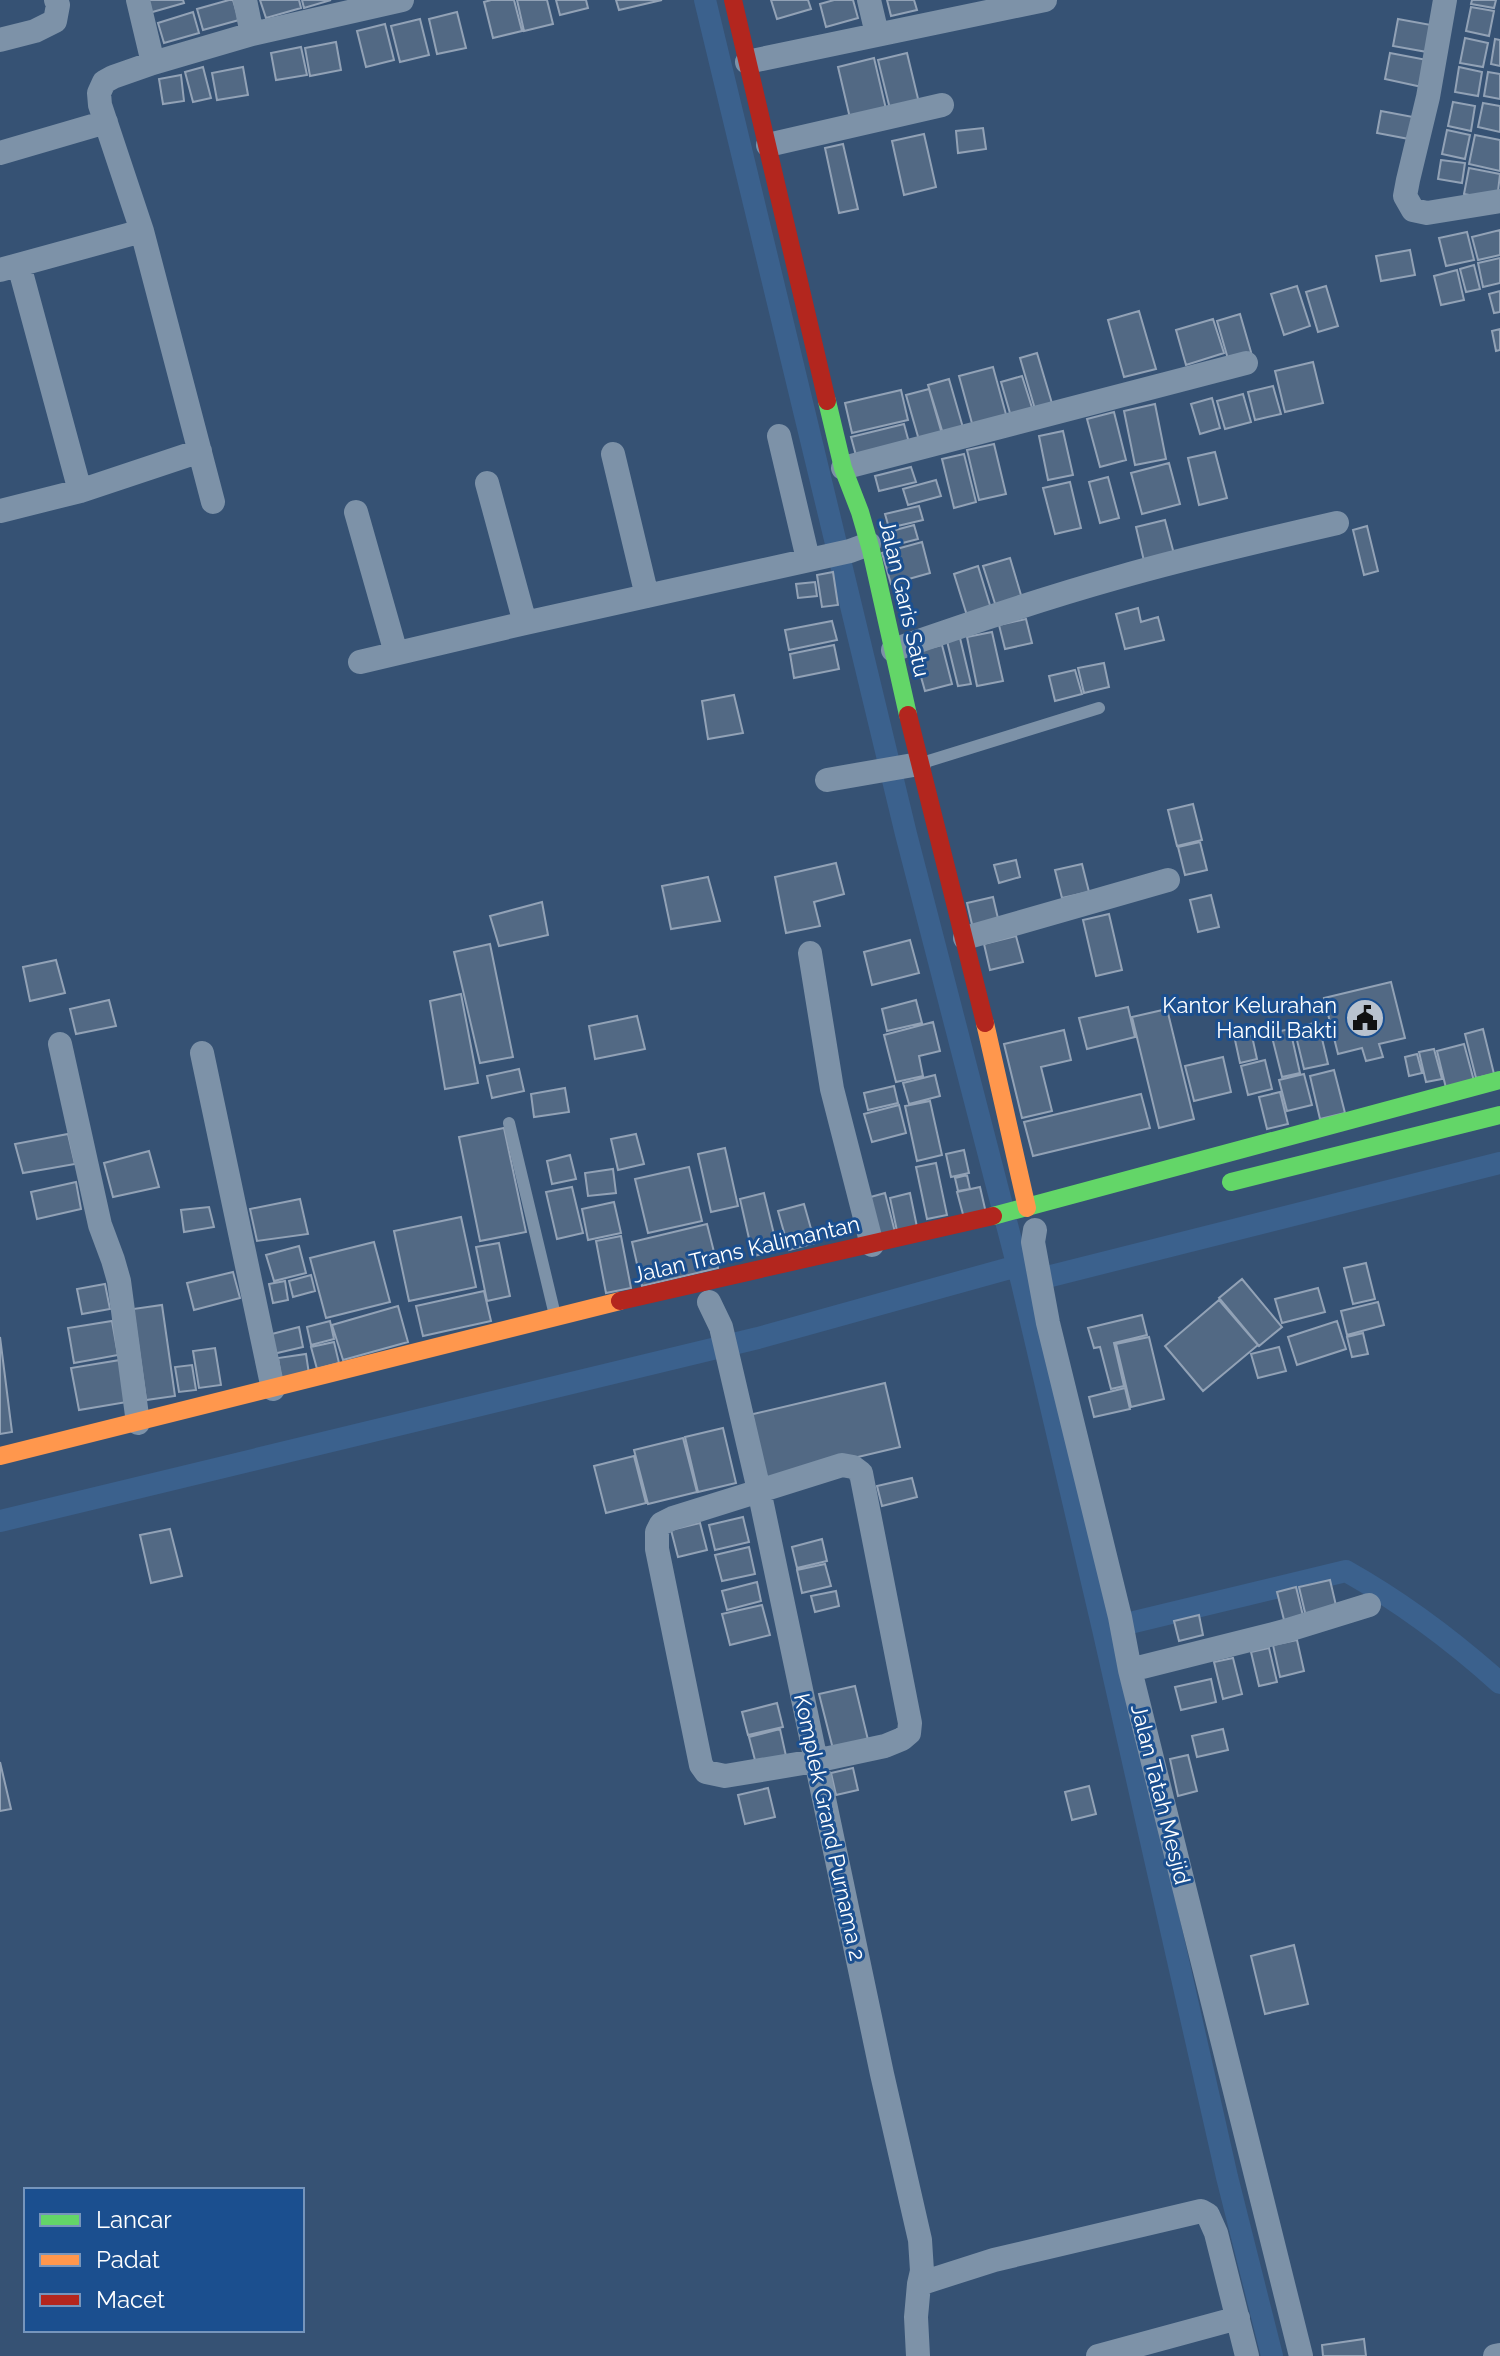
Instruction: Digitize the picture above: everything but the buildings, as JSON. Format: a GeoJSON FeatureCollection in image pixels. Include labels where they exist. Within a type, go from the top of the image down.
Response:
{"type":"FeatureCollection","features":[{"type":"Feature","properties":{"kind":"main road","name":"Jalan Garis Satu"},"geometry":{"type":"LineString","coordinates":[[733,0],[843,468],[862,518],[838,552],[893,650],[911,766],[965,938],[1032,1223]]}},
{"type":"Feature","properties":{"kind":"main road","name":"Jalan Trans Kalimantan"},"geometry":{"type":"LineString","coordinates":[[0,1456],[273,1389],[410,1360],[556,1316],[960,1224],[1032,1223],[1500,1080]]}},
{"type":"Feature","properties":{"kind":"main road"},"geometry":{"type":"LineString","coordinates":[[1221,1184],[1500,1115]]}},
{"type":"Feature","properties":{"kind":"street"},"geometry":{"type":"LineString","coordinates":[[0,40],[47,27],[55,21],[56,0]]}},
{"type":"Feature","properties":{"kind":"street"},"geometry":{"type":"LineString","coordinates":[[138,0],[153,63]]}},
{"type":"Feature","properties":{"kind":"street"},"geometry":{"type":"LineString","coordinates":[[245,0],[252,34]]}},
{"type":"Feature","properties":{"kind":"street"},"geometry":{"type":"LineString","coordinates":[[213,502],[142,231],[100,105],[99,93],[104,82],[113,77],[153,63],[349,6],[402,0]]}},
{"type":"Feature","properties":{"kind":"street"},"geometry":{"type":"LineString","coordinates":[[869,0],[877,34]]}},
{"type":"Feature","properties":{"kind":"street"},"geometry":{"type":"LineString","coordinates":[[747,62],[877,34],[961,8],[1045,0]]}},
{"type":"Feature","properties":{"kind":"street"},"geometry":{"type":"LineString","coordinates":[[1445,0],[1428,97],[1405,196],[1413,210],[1427,213],[1500,201]]}},
{"type":"Feature","properties":{"kind":"street"},"geometry":{"type":"LineString","coordinates":[[768,145],[942,105]]}},
{"type":"Feature","properties":{"kind":"street"},"geometry":{"type":"LineString","coordinates":[[0,153],[106,122]]}},
{"type":"Feature","properties":{"kind":"street"},"geometry":{"type":"LineString","coordinates":[[80,491],[10,267],[142,231]]}},
{"type":"Feature","properties":{"kind":"street"},"geometry":{"type":"LineString","coordinates":[[843,468],[1246,363]]}},
{"type":"Feature","properties":{"kind":"street"},"geometry":{"type":"LineString","coordinates":[[360,662],[838,552],[779,436]]}},
{"type":"Feature","properties":{"kind":"street"},"geometry":{"type":"LineString","coordinates":[[0,511],[80,491],[200,451]]}},
{"type":"Feature","properties":{"kind":"street"},"geometry":{"type":"LineString","coordinates":[[613,454],[647,596]]}},
{"type":"Feature","properties":{"kind":"street"},"geometry":{"type":"LineString","coordinates":[[487,483],[525,623]]}},
{"type":"Feature","properties":{"kind":"street"},"geometry":{"type":"LineString","coordinates":[[356,512],[396,653]]}},
{"type":"Feature","properties":{"kind":"street"},"geometry":{"type":"LineString","coordinates":[[893,650],[1114,578],[1337,523]]}},
{"type":"Feature","properties":{"kind":"street"},"geometry":{"type":"LineString","coordinates":[[827,780],[911,766]]}},
{"type":"Feature","properties":{"kind":"street"},"geometry":{"type":"LineString","coordinates":[[965,938],[1168,880]]}},
{"type":"Feature","properties":{"kind":"street"},"geometry":{"type":"LineString","coordinates":[[810,953],[832,1089],[872,1245]]}},
{"type":"Feature","properties":{"kind":"street"},"geometry":{"type":"LineString","coordinates":[[60,1044],[100,1225],[119,1281],[138,1423]]}},
{"type":"Feature","properties":{"kind":"street"},"geometry":{"type":"LineString","coordinates":[[202,1053],[273,1389]]}},
{"type":"Feature","properties":{"kind":"street","name":"Jalan Tatah Mesjid"},"geometry":{"type":"LineString","coordinates":[[1032,1223],[1046,1311],[1130,1670],[1301,2356]]}},
{"type":"Feature","properties":{"kind":"street","name":"Komplek Grand Purnama 2"},"geometry":{"type":"LineString","coordinates":[[709,1302],[721,1327],[731,1364],[920,2240],[916,2317],[918,2356]]}},
{"type":"Feature","properties":{"kind":"street"},"geometry":{"type":"LineString","coordinates":[[842,1465],[853,1467],[861,1473],[910,1723],[909,1733],[885,1746],[815,1761],[725,1776],[706,1772],[701,1765],[657,1549],[657,1532],[661,1524],[673,1518],[842,1465]]}},
{"type":"Feature","properties":{"kind":"street"},"geometry":{"type":"LineString","coordinates":[[1130,1670],[1285,1631],[1369,1605]]}},
{"type":"Feature","properties":{"kind":"street"},"geometry":{"type":"LineString","coordinates":[[920,2278],[1201,2211],[1208,2215],[1216,2233],[1247,2356]]}},
{"type":"Feature","properties":{"kind":"street"},"geometry":{"type":"LineString","coordinates":[[1098,2356],[1238,2318]]}},
{"type":"Feature","properties":{"kind":"lane"},"geometry":{"type":"LineString","coordinates":[[911,766],[1099,708]]}},
{"type":"Feature","properties":{"kind":"lane"},"geometry":{"type":"LineString","coordinates":[[509,1123],[556,1316]]}},
{"type":"Feature","properties":{"kind":"waterway"},"geometry":{"type":"LineString","coordinates":[[705,0],[906,834],[1022,1283],[1227,2177],[1272,2356]]}},
{"type":"Feature","properties":{"kind":"waterway"},"geometry":{"type":"LineString","coordinates":[[1023,1283],[1500,1163]]}},
{"type":"Feature","properties":{"kind":"waterway"},"geometry":{"type":"LineString","coordinates":[[0,1521],[758,1338],[1017,1266]]}},
{"type":"Feature","properties":{"kind":"waterway"},"geometry":{"type":"LineString","coordinates":[[1105,1629],[1346,1571],[1426,1623],[1500,1683]]}},
{"type":"Feature","properties":{"kind":"traffic: fast"},"geometry":{"type":"LineString","coordinates":[[827,401],[843,468],[871,550],[908,715]]}},
{"type":"Feature","properties":{"kind":"traffic: fast"},"geometry":{"type":"LineString","coordinates":[[993,1216],[1500,1080]]}},
{"type":"Feature","properties":{"kind":"traffic: fast"},"geometry":{"type":"LineString","coordinates":[[1231,1182],[1500,1115]]}},
{"type":"Feature","properties":{"kind":"traffic: slow"},"geometry":{"type":"LineString","coordinates":[[985,1023],[1027,1208]]}},
{"type":"Feature","properties":{"kind":"traffic: slow"},"geometry":{"type":"LineString","coordinates":[[0,1456],[620,1301]]}},
{"type":"Feature","properties":{"kind":"traffic: jam"},"geometry":{"type":"LineString","coordinates":[[733,0],[827,401]]}},
{"type":"Feature","properties":{"kind":"traffic: jam"},"geometry":{"type":"LineString","coordinates":[[908,715],[985,1023]]}},
{"type":"Feature","properties":{"kind":"traffic: jam"},"geometry":{"type":"LineString","coordinates":[[620,1301],[993,1216]]}},
{"type":"Feature","properties":{"kind":"place","name":"Kantor Kelurahan Handil Bakti"},"geometry":{"type":"Point","coordinates":[1365,1018]}}]}
